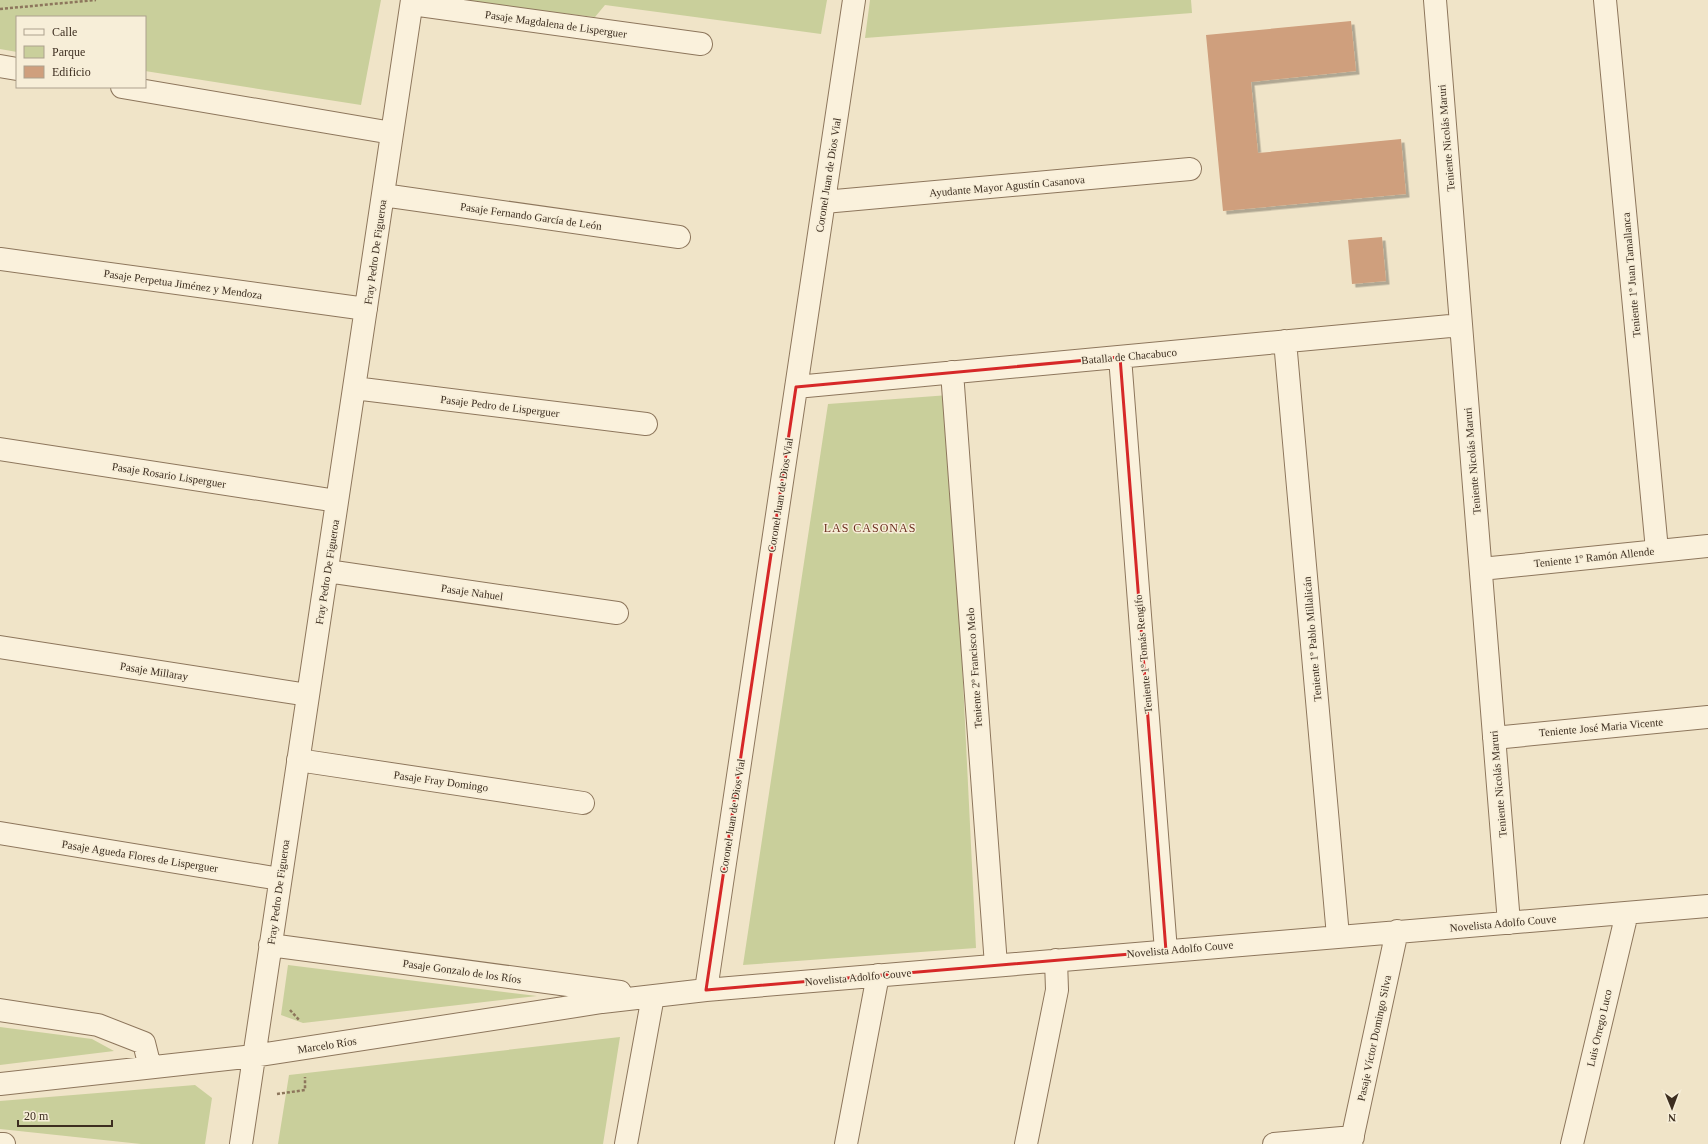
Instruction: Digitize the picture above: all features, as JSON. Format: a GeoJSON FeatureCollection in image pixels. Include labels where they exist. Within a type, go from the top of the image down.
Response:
{"type":"FeatureCollection","features":[{"type":"Feature","properties":{"kind":"street","name":"Coronel Juan de Dios Vial"},"geometry":{"type":"LineString","coordinates":[[706,990],[854,0]]}},
{"type":"Feature","properties":{"kind":"street","name":"Teniente Nicolás Maruri"},"geometry":{"type":"LineString","coordinates":[[1435,0],[1509,923]]}},
{"type":"Feature","properties":{"kind":"street","name":"Teniente 1º Juan Tamallanca"},"geometry":{"type":"LineString","coordinates":[[1605,0],[1657,550]]}},
{"type":"Feature","properties":{"kind":"street","name":"Pasaje Magdalena de Lisperguer"},"geometry":{"type":"LineString","coordinates":[[412,2],[701,44]]}},
{"type":"Feature","properties":{"kind":"street","name":"Fray Pedro De Figueroa"},"geometry":{"type":"LineString","coordinates":[[241,1144],[412,2]]}},
{"type":"Feature","properties":{"kind":"street"},"geometry":{"type":"LineString","coordinates":[[0,66],[16,69]]}},
{"type":"Feature","properties":{"kind":"street"},"geometry":{"type":"LineString","coordinates":[[128,88],[392,133]]}},
{"type":"Feature","properties":{"kind":"street","name":"Ayudante Mayor Agustín Casanova"},"geometry":{"type":"LineString","coordinates":[[824,202],[1190,169]]}},
{"type":"Feature","properties":{"kind":"street","name":"Pasaje Fernando García de León"},"geometry":{"type":"LineString","coordinates":[[383,195],[679,237]]}},
{"type":"Feature","properties":{"kind":"street","name":"Pasaje Perpetua Jiménez y Mendoza"},"geometry":{"type":"LineString","coordinates":[[0,259],[366,309]]}},
{"type":"Feature","properties":{"kind":"street","name":"Batalla de Chacabuco"},"geometry":{"type":"LineString","coordinates":[[796,387],[1461,325]]}},
{"type":"Feature","properties":{"kind":"street","name":"Teniente 1º Pablo Millalicán"},"geometry":{"type":"LineString","coordinates":[[1285,341],[1338,936]]}},
{"type":"Feature","properties":{"kind":"street","name":"Teniente 1º Tomás Rengifo"},"geometry":{"type":"LineString","coordinates":[[1120,357],[1166,951]]}},
{"type":"Feature","properties":{"kind":"street","name":"Teniente 2º Francisco Melo"},"geometry":{"type":"LineString","coordinates":[[952,372],[996,965]]}},
{"type":"Feature","properties":{"kind":"street","name":"Pasaje Pedro de Lisperguer"},"geometry":{"type":"LineString","coordinates":[[354,388],[646,424]]}},
{"type":"Feature","properties":{"kind":"street","name":"Pasaje Rosario Lisperguer"},"geometry":{"type":"LineString","coordinates":[[0,449],[337,501]]}},
{"type":"Feature","properties":{"kind":"street","name":"Teniente 1º Ramón Allende"},"geometry":{"type":"LineString","coordinates":[[1481,569],[1708,546]]}},
{"type":"Feature","properties":{"kind":"street","name":"Pasaje Nahuel"},"geometry":{"type":"LineString","coordinates":[[327,571],[617,613]]}},
{"type":"Feature","properties":{"kind":"street","name":"Pasaje Millaray"},"geometry":{"type":"LineString","coordinates":[[0,647],[308,695]]}},
{"type":"Feature","properties":{"kind":"street","name":"Teniente José Maria Vicente"},"geometry":{"type":"LineString","coordinates":[[1494,738],[1708,717]]}},
{"type":"Feature","properties":{"kind":"street","name":"Pasaje Fray Domingo"},"geometry":{"type":"LineString","coordinates":[[298,760],[583,802]]}},
{"type":"Feature","properties":{"kind":"street","name":"Pasaje Agueda Flores de Lisperguer"},"geometry":{"type":"LineString","coordinates":[[0,833],[280,879]]}},
{"type":"Feature","properties":{"kind":"street","name":"Novelista Adolfo Couve"},"geometry":{"type":"LineString","coordinates":[[653,996],[706,990],[996,965],[1708,906]]}},
{"type":"Feature","properties":{"kind":"street","name":"Luis Orrego Luco"},"geometry":{"type":"LineString","coordinates":[[1572,1144],[1627,913]]}},
{"type":"Feature","properties":{"kind":"street","name":"Pasaje Víctor Domingo Silva"},"geometry":{"type":"LineString","coordinates":[[1352,1140],[1397,931]]}},
{"type":"Feature","properties":{"kind":"street","name":"Pasaje Gonzalo de los Ríos"},"geometry":{"type":"LineString","coordinates":[[270,945],[653,996]]}},
{"type":"Feature","properties":{"kind":"street"},"geometry":{"type":"LineString","coordinates":[[1026,1144],[1057,990],[1056,960]]}},
{"type":"Feature","properties":{"kind":"street"},"geometry":{"type":"LineString","coordinates":[[846,1144],[878,976]]}},
{"type":"Feature","properties":{"kind":"street"},"geometry":{"type":"LineString","coordinates":[[626,1144],[653,996]]}},
{"type":"Feature","properties":{"kind":"street","name":"Marcelo Ríos"},"geometry":{"type":"LineString","coordinates":[[0,1084],[150,1066],[254,1056],[602,1002],[653,996]]}},
{"type":"Feature","properties":{"kind":"street"},"geometry":{"type":"LineString","coordinates":[[0,1010],[98,1025],[144,1043],[150,1066]]}},
{"type":"Feature","properties":{"kind":"street"},"geometry":{"type":"LineString","coordinates":[[1274,1144],[1352,1140]]}},
{"type":"Feature","properties":{"kind":"path"},"geometry":{"type":"LineString","coordinates":[[0,9],[96,0]]}},
{"type":"Feature","properties":{"kind":"highlighted area"},"geometry":{"type":"Polygon","coordinates":[[[1120,357],[1166,951],[706,990],[796,387],[1120,357]]]}},
{"type":"Feature","properties":{"kind":"green space"},"geometry":{"type":"Polygon","coordinates":[[[0,0],[381,0],[361,105],[146,71],[146,16],[16,16],[16,52],[0,49],[0,0]]]}},
{"type":"Feature","properties":{"kind":"green space"},"geometry":{"type":"Polygon","coordinates":[[[447,0],[827,0],[821,34],[605,5],[595,17],[447,0]]]}},
{"type":"Feature","properties":{"kind":"green space"},"geometry":{"type":"Polygon","coordinates":[[[870,0],[1191,0],[1192,13],[865,38],[870,0]]]}},
{"type":"Feature","properties":{"kind":"green space"},"geometry":{"type":"Polygon","coordinates":[[[949,395],[976,948],[743,965],[828,404],[949,395]]]}},
{"type":"Feature","properties":{"kind":"green space"},"geometry":{"type":"Polygon","coordinates":[[[288,965],[537,996],[303,1023],[281,1015],[288,965]]]}},
{"type":"Feature","properties":{"kind":"green space"},"geometry":{"type":"Polygon","coordinates":[[[0,1027],[92,1039],[114,1051],[0,1065],[0,1027]]]}},
{"type":"Feature","properties":{"kind":"green space"},"geometry":{"type":"Polygon","coordinates":[[[620,1037],[603,1144],[278,1144],[289,1075],[620,1037]]]}},
{"type":"Feature","properties":{"kind":"green space"},"geometry":{"type":"Polygon","coordinates":[[[195,1085],[212,1098],[205,1144],[141,1144],[0,1129],[0,1101],[195,1085]]]}},
{"type":"Feature","properties":{"kind":"building"},"geometry":{"type":"Polygon","coordinates":[[[1351,21],[1356,71],[1251,82],[1258,153],[1401,139],[1406,194],[1223,211],[1206,35],[1351,21]]]}},
{"type":"Feature","properties":{"kind":"building"},"geometry":{"type":"Polygon","coordinates":[[[1382,237],[1386,281],[1352,284],[1348,240],[1382,237]]]}},
{"type":"Feature","properties":{"kind":"district","name":"LAS CASONAS"},"geometry":{"type":"Point","coordinates":[870,528]}}]}
